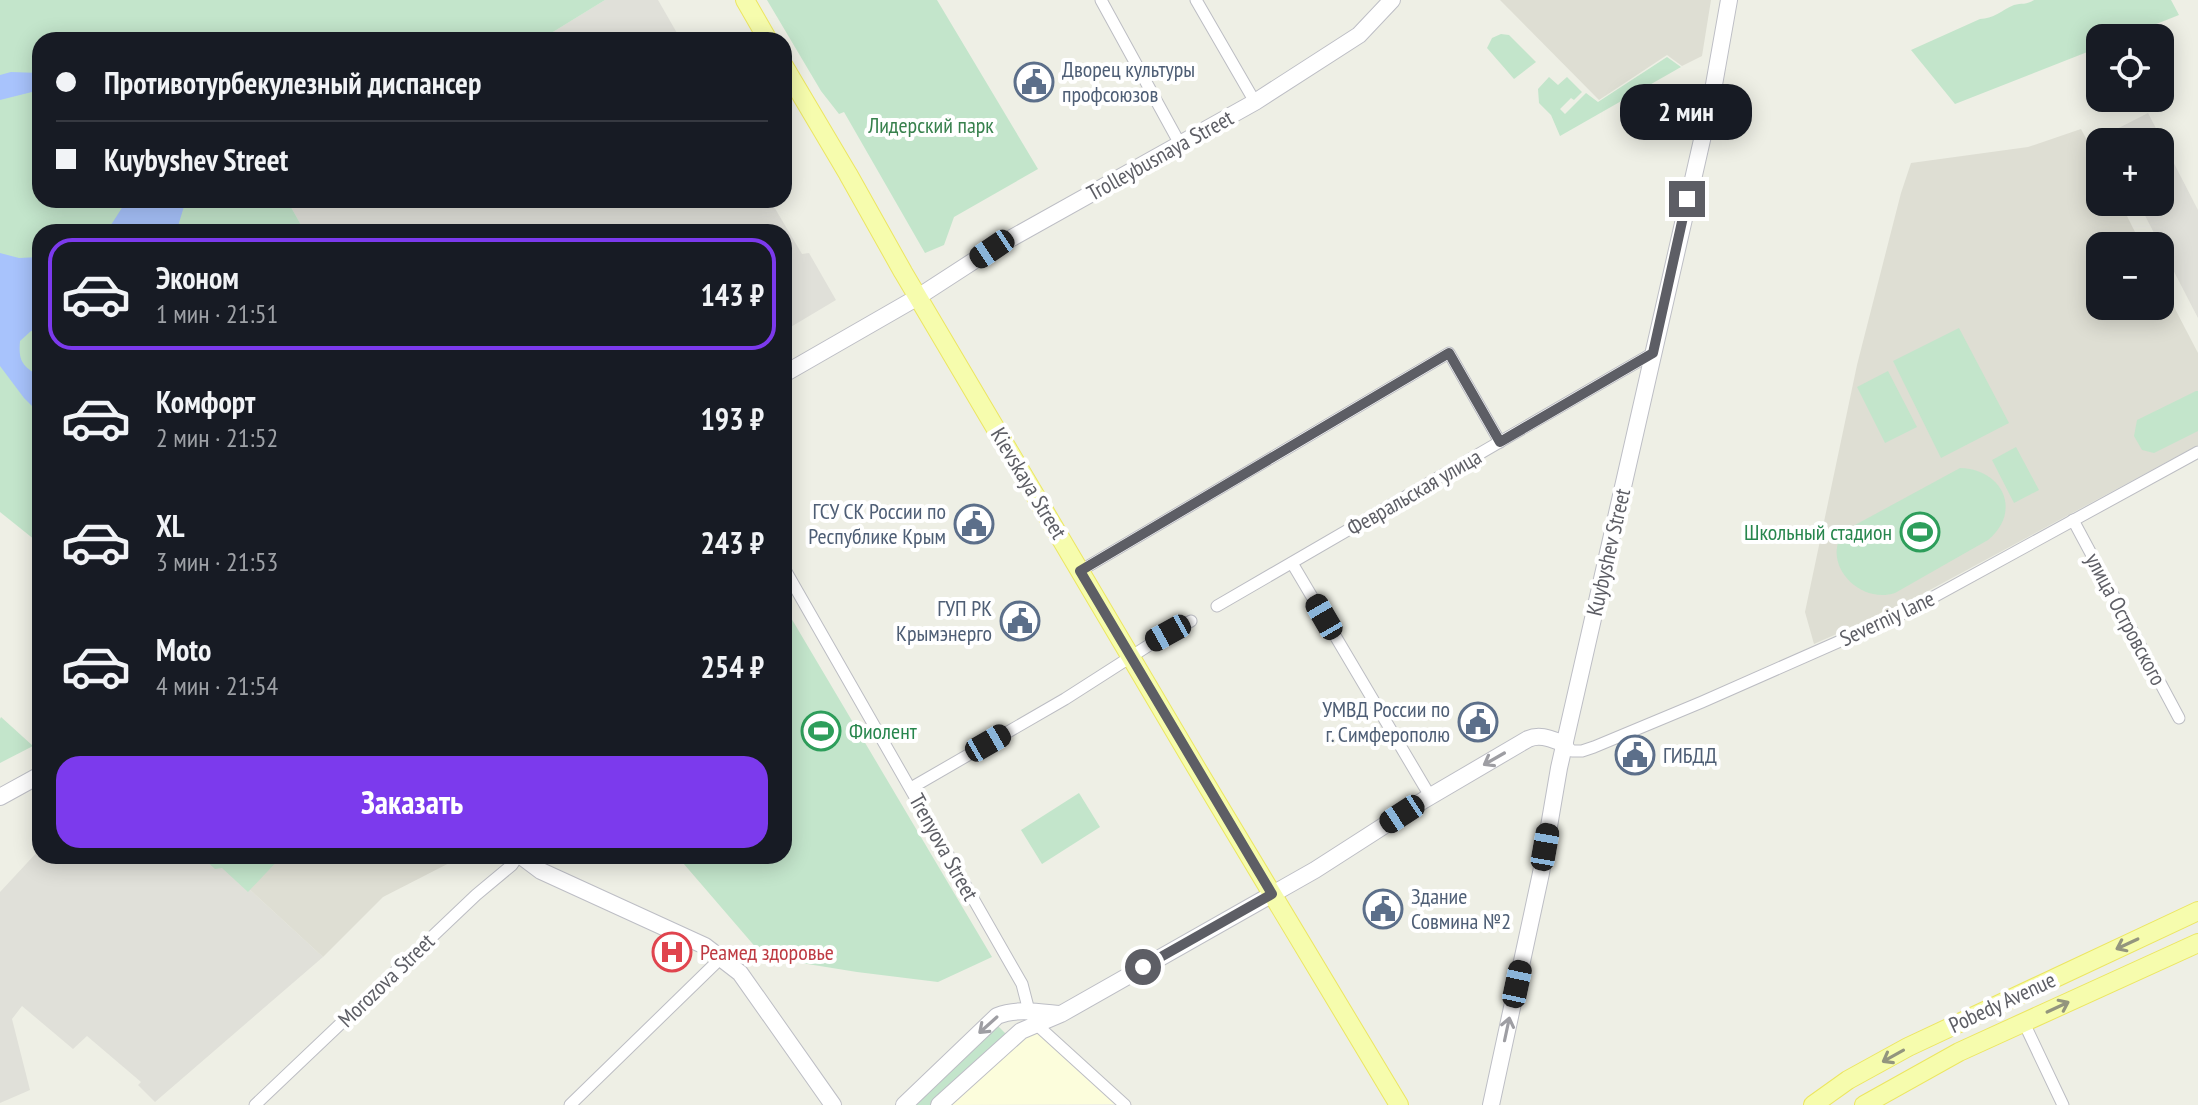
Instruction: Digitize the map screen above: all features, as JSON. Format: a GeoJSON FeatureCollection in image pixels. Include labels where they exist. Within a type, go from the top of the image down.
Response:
{"type":"FeatureCollection","features":[{"type":"Feature","properties":{"kind":"main road"},"geometry":{"type":"LineString","coordinates":[[745,0],[763,32]]}},
{"type":"Feature","properties":{"kind":"main road","name":"Trolleybusnaya Street"},"geometry":{"type":"LineString","coordinates":[[792,369],[918,297],[992,249],[1255,102],[1359,35],[1392,0]]}},
{"type":"Feature","properties":{"kind":"main road","name":"Kuybyshev Street"},"geometry":{"type":"LineString","coordinates":[[1491,1105],[1565,744],[1712,96],[1729,0]]}},
{"type":"Feature","properties":{"kind":"main road","name":"Kievskaya Street"},"geometry":{"type":"LineString","coordinates":[[792,80],[1080,571],[1399,1105]]}},
{"type":"Feature","properties":{"kind":"main road"},"geometry":{"type":"LineString","coordinates":[[904,1105],[997,1016],[1004,1013],[1033,1018],[1061,1014],[1315,870],[1430,796],[1535,736],[1565,744]]}},
{"type":"Feature","properties":{"kind":"main road"},"geometry":{"type":"LineString","coordinates":[[0,797],[32,779]]}},
{"type":"Feature","properties":{"kind":"main road"},"geometry":{"type":"LineString","coordinates":[[531,864],[705,946],[722,957],[740,973],[833,1105]]}},
{"type":"Feature","properties":{"kind":"main road","name":"Pobedy Avenue"},"geometry":{"type":"LineString","coordinates":[[1813,1105],[1848,1080],[1908,1047],[2198,911]]}},
{"type":"Feature","properties":{"kind":"main road","name":"Pobedy Avenue"},"geometry":{"type":"LineString","coordinates":[[1864,1105],[1959,1052],[2198,943]]}},
{"type":"Feature","properties":{"kind":"main road"},"geometry":{"type":"LineString","coordinates":[[939,1105],[1033,1018]]}},
{"type":"Feature","properties":{"kind":"street"},"geometry":{"type":"LineString","coordinates":[[1101,0],[1180,144]]}},
{"type":"Feature","properties":{"kind":"street"},"geometry":{"type":"LineString","coordinates":[[1196,0],[1255,102]]}},
{"type":"Feature","properties":{"kind":"street"},"geometry":{"type":"LineString","coordinates":[[1080,571],[1449,353],[1500,442]]}},
{"type":"Feature","properties":{"kind":"street","name":"Февральская улица"},"geometry":{"type":"LineString","coordinates":[[1217,606],[1653,353]]}},
{"type":"Feature","properties":{"kind":"street","name":"Severniy lane"},"geometry":{"type":"LineString","coordinates":[[1565,744],[1572,751],[1594,747],[1906,612],[2198,452]]}},
{"type":"Feature","properties":{"kind":"street","name":"улица Островского"},"geometry":{"type":"LineString","coordinates":[[2073,520],[2179,718]]}},
{"type":"Feature","properties":{"kind":"street"},"geometry":{"type":"LineString","coordinates":[[1292,563],[1430,796]]}},
{"type":"Feature","properties":{"kind":"street","name":"Trenyova Street"},"geometry":{"type":"LineString","coordinates":[[792,582],[1022,984],[1033,1018],[1125,1105]]}},
{"type":"Feature","properties":{"kind":"street"},"geometry":{"type":"LineString","coordinates":[[911,788],[1065,699],[1191,621]]}},
{"type":"Feature","properties":{"kind":"street","name":"Morozova Street"},"geometry":{"type":"LineString","coordinates":[[255,1105],[476,895],[513,864]]}},
{"type":"Feature","properties":{"kind":"street"},"geometry":{"type":"LineString","coordinates":[[570,1105],[722,957]]}},
{"type":"Feature","properties":{"kind":"street"},"geometry":{"type":"LineString","coordinates":[[2024,1023],[2063,1105]]}},
{"type":"Feature","properties":{"kind":"shaded area"},"geometry":{"type":"Polygon","coordinates":[[[605,0],[658,0],[676,32],[553,32],[605,0]]]}},
{"type":"Feature","properties":{"kind":"shaded area"},"geometry":{"type":"Polygon","coordinates":[[[1500,0],[1711,0],[1702,56],[1682,66],[1667,55],[1599,100],[1500,0]]]}},
{"type":"Feature","properties":{"kind":"shaded area"},"geometry":{"type":"Polygon","coordinates":[[[2148,113],[2156,128],[2119,128],[2148,113]]]}},
{"type":"Feature","properties":{"kind":"shaded area"},"geometry":{"type":"Polygon","coordinates":[[[2081,129],[2086,138],[2086,216],[2127,216],[2135,232],[2086,232],[2086,320],[2174,320],[2174,307],[2198,353],[2198,445],[1902,605],[1814,644],[1805,612],[1857,365],[1911,163],[2028,147],[2081,129]]]}},
{"type":"Feature","properties":{"kind":"shaded area"},"geometry":{"type":"Polygon","coordinates":[[[2174,163],[2198,210],[2198,318],[2174,272],[2174,232],[2154,232],[2145,216],[2174,216],[2174,163]]]}},
{"type":"Feature","properties":{"kind":"shaded area"},"geometry":{"type":"Polygon","coordinates":[[[292,208],[775,208],[784,224],[300,224],[292,208]]]}},
{"type":"Feature","properties":{"kind":"shaded area"},"geometry":{"type":"Polygon","coordinates":[[[792,237],[802,254],[809,253],[836,300],[792,326],[792,237]]]}},
{"type":"Feature","properties":{"kind":"shaded area"},"geometry":{"type":"Polygon","coordinates":[[[32,858],[32,864],[222,864],[323,957],[155,1102],[138,1085],[141,1082],[87,1036],[73,1049],[22,1006],[12,1019],[30,1090],[0,1103],[0,892],[32,858]]]}},
{"type":"Feature","properties":{"kind":"shaded area"},"geometry":{"type":"Polygon","coordinates":[[[447,864],[383,897],[323,957],[223,865],[447,864]]]}},
{"type":"Feature","properties":{"kind":"shaded area"},"geometry":{"type":"Polygon","coordinates":[[[1035,1029],[1115,1104],[947,1105],[1035,1029]]]}},
{"type":"Feature","properties":{"kind":"green space"},"geometry":{"type":"Polygon","coordinates":[[[0,0],[605,0],[553,32],[32,32],[32,208],[292,208],[300,224],[32,224],[32,538],[0,512],[0,0]]]}},
{"type":"Feature","properties":{"kind":"green space","name":"Лидерский парк"},"geometry":{"type":"Polygon","coordinates":[[[767,0],[937,0],[1038,169],[954,217],[944,245],[925,253],[844,112],[839,114],[821,91],[792,42],[792,32],[786,32],[767,0]]]}},
{"type":"Feature","properties":{"kind":"green space"},"geometry":{"type":"Polygon","coordinates":[[[2034,0],[2171,0],[2179,15],[2156,24],[2086,24],[2086,53],[1955,104],[1911,50],[2014,5],[2034,0]]]}},
{"type":"Feature","properties":{"kind":"green space"},"geometry":{"type":"Polygon","coordinates":[[[1509,35],[1536,62],[1514,79],[1487,48],[1492,38],[1509,35]]]}},
{"type":"Feature","properties":{"kind":"green space"},"geometry":{"type":"Polygon","coordinates":[[[1667,57],[1681,67],[1560,136],[1551,115],[1539,103],[1538,89],[1549,77],[1558,85],[1567,77],[1582,92],[1560,109],[1565,114],[1586,93],[1598,102],[1667,57]]]}},
{"type":"Feature","properties":{"kind":"green space"},"geometry":{"type":"Polygon","coordinates":[[[1959,328],[2009,423],[1941,458],[1893,361],[1959,328]]]}},
{"type":"Feature","properties":{"kind":"green space"},"geometry":{"type":"Polygon","coordinates":[[[1888,371],[1917,427],[1885,443],[1857,387],[1888,371]]]}},
{"type":"Feature","properties":{"kind":"green space"},"geometry":{"type":"Polygon","coordinates":[[[2196,391],[2198,431],[2154,453],[2142,450],[2134,436],[2137,420],[2196,391]]]}},
{"type":"Feature","properties":{"kind":"green space"},"geometry":{"type":"Polygon","coordinates":[[[2016,447],[2039,490],[2014,503],[1992,460],[2016,447]]]}},
{"type":"Feature","properties":{"kind":"green space","name":"Школьный стадион"},"geometry":{"type":"Polygon","coordinates":[[[1960,468],[1987,476],[2003,494],[2006,505],[2004,517],[1999,529],[1988,540],[1895,593],[1868,593],[1847,578],[1837,556],[1838,543],[1844,531],[1960,468]]]}},
{"type":"Feature","properties":{"kind":"green space","name":"Фиолент"},"geometry":{"type":"Polygon","coordinates":[[[792,620],[992,957],[938,982],[764,957],[684,864],[792,864],[792,620]]]}},
{"type":"Feature","properties":{"kind":"green space"},"geometry":{"type":"Polygon","coordinates":[[[0,719],[32,747],[0,763],[0,719]]]}},
{"type":"Feature","properties":{"kind":"green space"},"geometry":{"type":"Polygon","coordinates":[[[1079,793],[1100,827],[1042,864],[1021,830],[1079,793]]]}},
{"type":"Feature","properties":{"kind":"green space"},"geometry":{"type":"Polygon","coordinates":[[[210,864],[274,864],[248,892],[222,868],[215,869],[210,864]]]}},
{"type":"Feature","properties":{"kind":"green space"},"geometry":{"type":"Polygon","coordinates":[[[996,1024],[1008,1036],[931,1105],[911,1105],[996,1024]]]}},
{"type":"Feature","properties":{"kind":"water"},"geometry":{"type":"Polygon","coordinates":[[[32,73],[32,92],[0,100],[0,75],[32,73]]]}},
{"type":"Feature","properties":{"kind":"water"},"geometry":{"type":"Polygon","coordinates":[[[122,208],[184,208],[179,224],[112,224],[122,208]]]}},
{"type":"Feature","properties":{"kind":"water"},"geometry":{"type":"Polygon","coordinates":[[[0,253],[32,257],[32,331],[20,341],[20,348],[23,363],[32,372],[32,406],[0,366],[0,253]]]}},
{"type":"Feature","properties":{"kind":"place","name":"Дворец культуры профсоюзов"},"geometry":{"type":"Point","coordinates":[1034,82]}},
{"type":"Feature","properties":{"kind":"place","name":"ГСУ СК России по Республике Крым"},"geometry":{"type":"Point","coordinates":[974,524]}},
{"type":"Feature","properties":{"kind":"place","name":"Школьный стадион"},"geometry":{"type":"Point","coordinates":[1920,532]}},
{"type":"Feature","properties":{"kind":"place","name":"ГУП РК Крымэнерго"},"geometry":{"type":"Point","coordinates":[1020,621]}},
{"type":"Feature","properties":{"kind":"place","name":"УМВД России по г. Симферополю"},"geometry":{"type":"Point","coordinates":[1478,722]}},
{"type":"Feature","properties":{"kind":"place","name":"Фиолент"},"geometry":{"type":"Point","coordinates":[821,731]}},
{"type":"Feature","properties":{"kind":"place","name":"ГИБДД"},"geometry":{"type":"Point","coordinates":[1635,755]}},
{"type":"Feature","properties":{"kind":"place","name":"Здание Совмина №2"},"geometry":{"type":"Point","coordinates":[1383,909]}},
{"type":"Feature","properties":{"kind":"place","name":"Реамед здоровье"},"geometry":{"type":"Point","coordinates":[672,952]}},
{"type":"Feature","properties":{"kind":"route"},"geometry":{"type":"LineString","coordinates":[[1143,967],[1272,894],[1080,571],[1449,353],[1500,442],[1653,353],[1687,199]]}}]}
